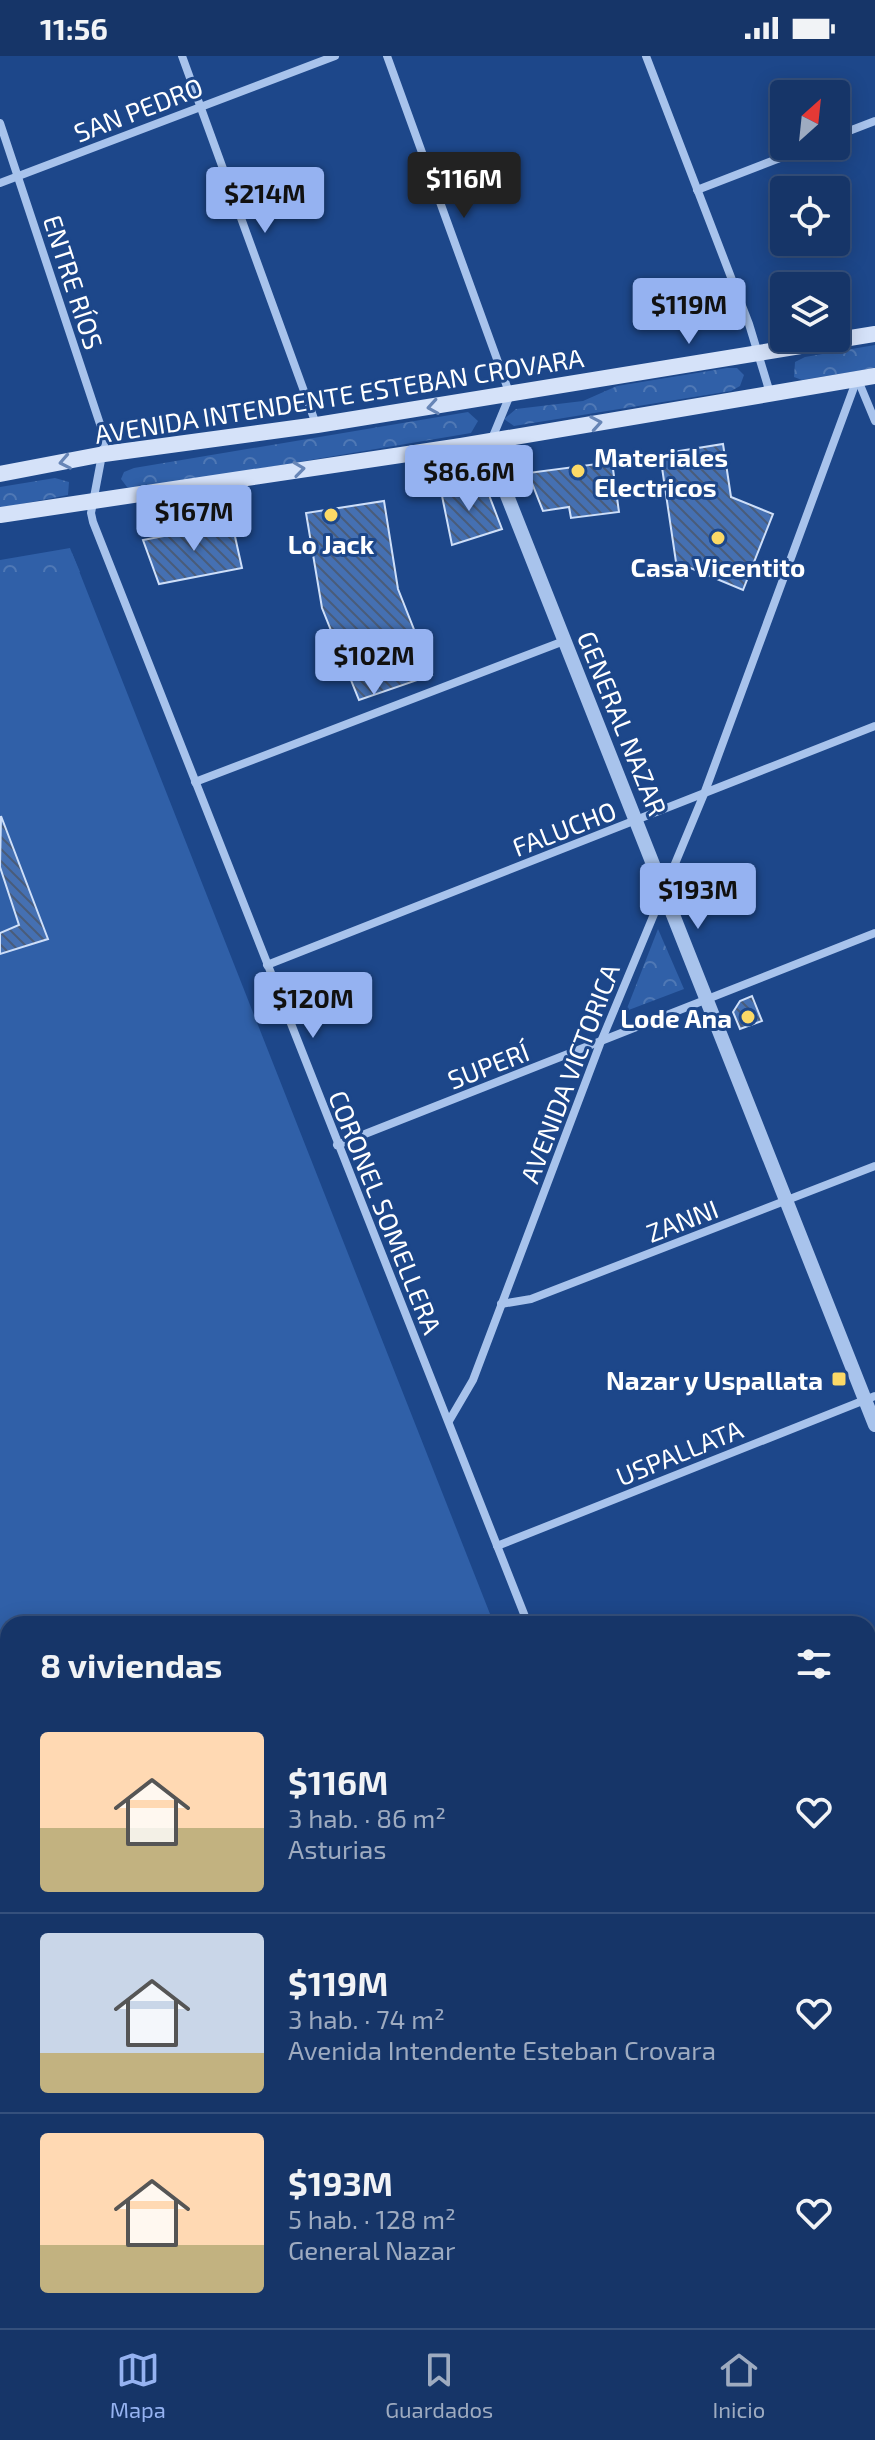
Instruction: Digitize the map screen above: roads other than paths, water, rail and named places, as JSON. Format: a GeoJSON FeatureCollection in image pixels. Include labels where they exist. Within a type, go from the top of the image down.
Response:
{"type":"FeatureCollection","features":[{"type":"Feature","properties":{"kind":"main road","name":"AVENIDA INTENDENTE ESTEBAN CROVARA"},"geometry":{"type":"LineString","coordinates":[[0,474],[104,454],[510,395],[875,334]]}},
{"type":"Feature","properties":{"kind":"main road"},"geometry":{"type":"LineString","coordinates":[[0,515],[491,441],[875,376]]}},
{"type":"Feature","properties":{"kind":"street"},"geometry":{"type":"LineString","coordinates":[[182,56],[317,425]]}},
{"type":"Feature","properties":{"kind":"street","name":"SAN PEDRO"},"geometry":{"type":"LineString","coordinates":[[0,183],[335,56]]}},
{"type":"Feature","properties":{"kind":"street"},"geometry":{"type":"LineString","coordinates":[[387,56],[510,395],[491,441]]}},
{"type":"Feature","properties":{"kind":"street"},"geometry":{"type":"LineString","coordinates":[[646,56],[759,355],[770,394]]}},
{"type":"Feature","properties":{"kind":"street"},"geometry":{"type":"LineString","coordinates":[[850,131],[875,121]]}},
{"type":"Feature","properties":{"kind":"street","name":"ENTRE RÍOS"},"geometry":{"type":"LineString","coordinates":[[0,123],[105,439],[104,454]]}},
{"type":"Feature","properties":{"kind":"street"},"geometry":{"type":"LineString","coordinates":[[697,190],[775,160]]}},
{"type":"Feature","properties":{"kind":"street"},"geometry":{"type":"LineString","coordinates":[[858,379],[875,421]]}},
{"type":"Feature","properties":{"kind":"street","name":"AVENIDA VICTORICA"},"geometry":{"type":"LineString","coordinates":[[449,1421],[473,1380],[600,1044],[704,794],[858,379]]}},
{"type":"Feature","properties":{"kind":"street","name":"GENERAL NAZAR"},"geometry":{"type":"LineString","coordinates":[[491,441],[491,455],[705,1002],[870,1398],[875,1425]]}},
{"type":"Feature","properties":{"kind":"street","name":"CORONEL SOMELLERA"},"geometry":{"type":"LineString","coordinates":[[104,454],[93,499],[93,522],[525,1616]]}},
{"type":"Feature","properties":{"kind":"street"},"geometry":{"type":"LineString","coordinates":[[195,782],[564,641]]}},
{"type":"Feature","properties":{"kind":"street","name":"FALUCHO"},"geometry":{"type":"LineString","coordinates":[[267,965],[875,726]]}},
{"type":"Feature","properties":{"kind":"street","name":"SUPERÍ"},"geometry":{"type":"LineString","coordinates":[[337,1145],[600,1044],[875,933]]}},
{"type":"Feature","properties":{"kind":"street","name":"ZANNI"},"geometry":{"type":"LineString","coordinates":[[501,1304],[531,1299],[875,1166]]}},
{"type":"Feature","properties":{"kind":"street","name":"USPALLATA"},"geometry":{"type":"LineString","coordinates":[[497,1546],[870,1398]]}},
{"type":"Feature","properties":{"kind":"place","name":"Materiales Electricos"},"geometry":{"type":"Point","coordinates":[578,471]}},
{"type":"Feature","properties":{"kind":"place","name":"Lo Jack"},"geometry":{"type":"Point","coordinates":[331,515]}},
{"type":"Feature","properties":{"kind":"place","name":"Casa Vicentito"},"geometry":{"type":"Point","coordinates":[718,538]}},
{"type":"Feature","properties":{"kind":"place","name":"Lode Ana"},"geometry":{"type":"Point","coordinates":[748,1017]}},
{"type":"Feature","properties":{"kind":"place","name":"Nazar y Uspallata"},"geometry":{"type":"Point","coordinates":[839,1379]}}]}
